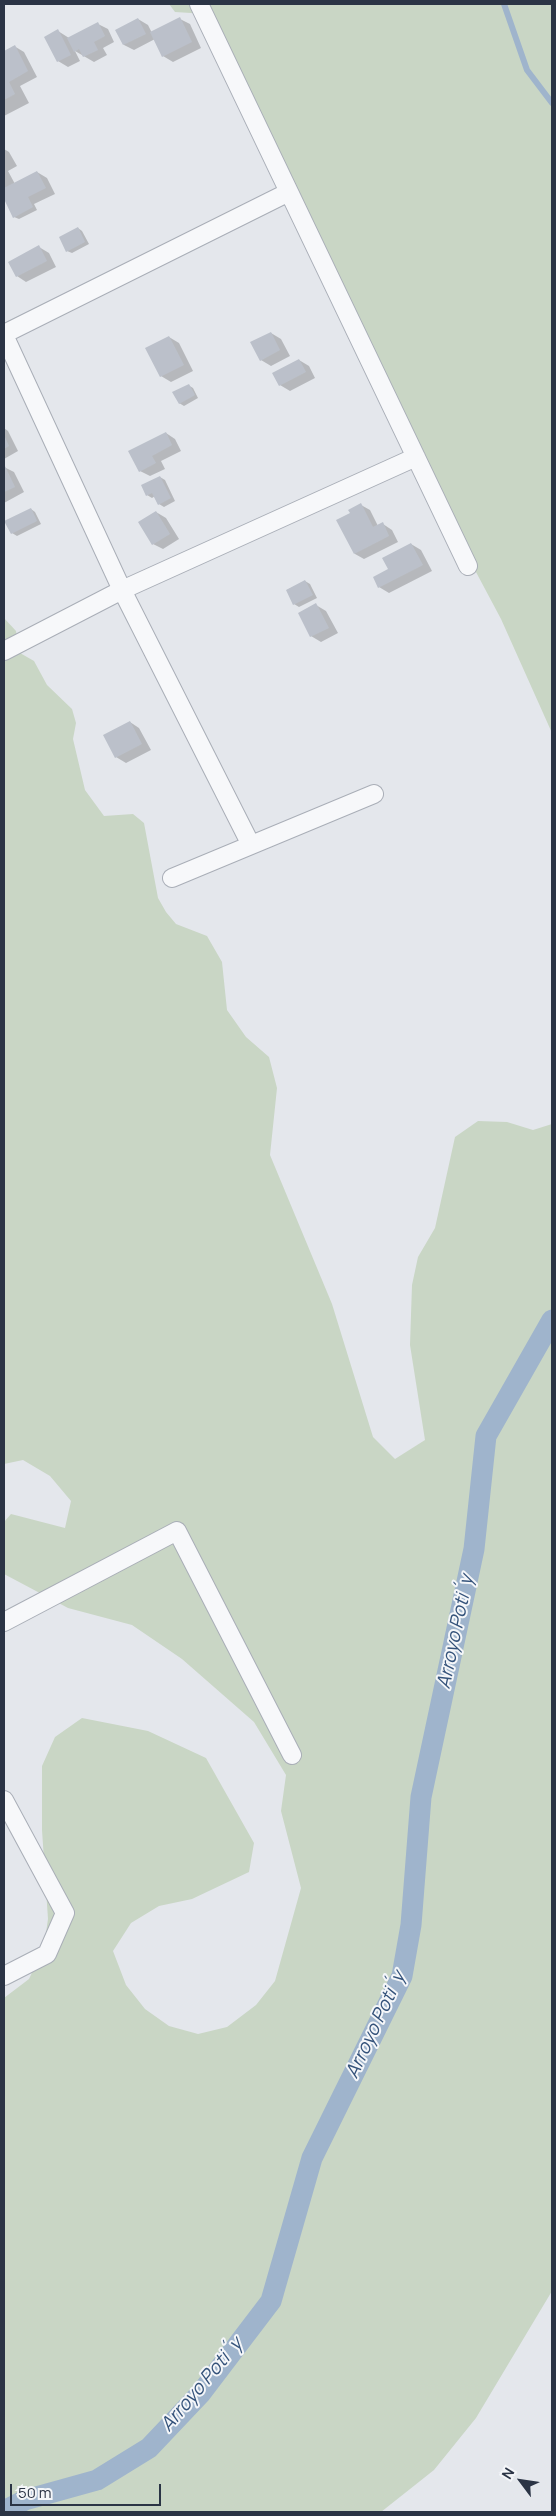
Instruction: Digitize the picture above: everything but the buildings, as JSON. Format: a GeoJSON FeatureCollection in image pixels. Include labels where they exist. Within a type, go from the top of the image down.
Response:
{"type":"FeatureCollection","features":[{"type":"Feature","properties":{"kind":"street"},"geometry":{"type":"LineString","coordinates":[[199,4],[468,566]]}},
{"type":"Feature","properties":{"kind":"street"},"geometry":{"type":"LineString","coordinates":[[251,845],[122,590],[4,335],[289,192]]}},
{"type":"Feature","properties":{"kind":"street"},"geometry":{"type":"LineString","coordinates":[[4,651],[122,590],[416,457]]}},
{"type":"Feature","properties":{"kind":"street"},"geometry":{"type":"LineString","coordinates":[[172,878],[374,794]]}},
{"type":"Feature","properties":{"kind":"street"},"geometry":{"type":"LineString","coordinates":[[4,1622],[177,1531],[292,1755]]}},
{"type":"Feature","properties":{"kind":"street"},"geometry":{"type":"LineString","coordinates":[[4,1800],[65,1913],[47,1954],[4,1976]]}},
{"type":"Feature","properties":{"kind":"green space"},"geometry":{"type":"Polygon","coordinates":[[[169,4],[552,4],[552,733],[501,619],[419,465],[346,313],[329,254],[287,186],[207,14],[175,12],[169,4]]]}},
{"type":"Feature","properties":{"kind":"green space"},"geometry":{"type":"Polygon","coordinates":[[[4,618],[16,631],[20,653],[34,661],[47,685],[72,709],[76,723],[73,739],[85,790],[104,816],[133,814],[144,823],[158,898],[176,924],[207,936],[222,962],[227,1010],[246,1037],[269,1057],[277,1088],[270,1155],[332,1304],[373,1437],[395,1459],[425,1440],[410,1345],[412,1285],[418,1257],[435,1228],[455,1137],[478,1121],[507,1122],[533,1130],[552,1124],[552,2291],[476,2418],[434,2470],[381,2512],[4,2512],[4,1998],[29,1979],[44,1947],[48,1919],[42,1830],[42,1766],[55,1737],[82,1718],[148,1731],[206,1758],[254,1843],[249,1872],[192,1899],[159,1906],[131,1923],[113,1951],[126,1985],[145,2009],[169,2026],[198,2034],[227,2027],[256,2005],[275,1981],[301,1888],[281,1811],[286,1775],[254,1722],[182,1659],[132,1625],[68,1608],[4,1574],[4,1522],[11,1514],[65,1528],[71,1501],[50,1476],[23,1460],[4,1464],[4,618]]]}},
{"type":"Feature","properties":{"kind":"waterway"},"geometry":{"type":"LineString","coordinates":[[504,4],[527,70],[552,103]]}},
{"type":"Feature","properties":{"kind":"waterway","name":"Arroyo Poti´y"},"geometry":{"type":"LineString","coordinates":[[4,2511],[25,2500],[97,2480],[149,2448],[201,2393],[271,2301],[312,2158],[402,1976],[411,1925],[421,1797],[474,1549],[486,1436],[552,1320]]}}]}
